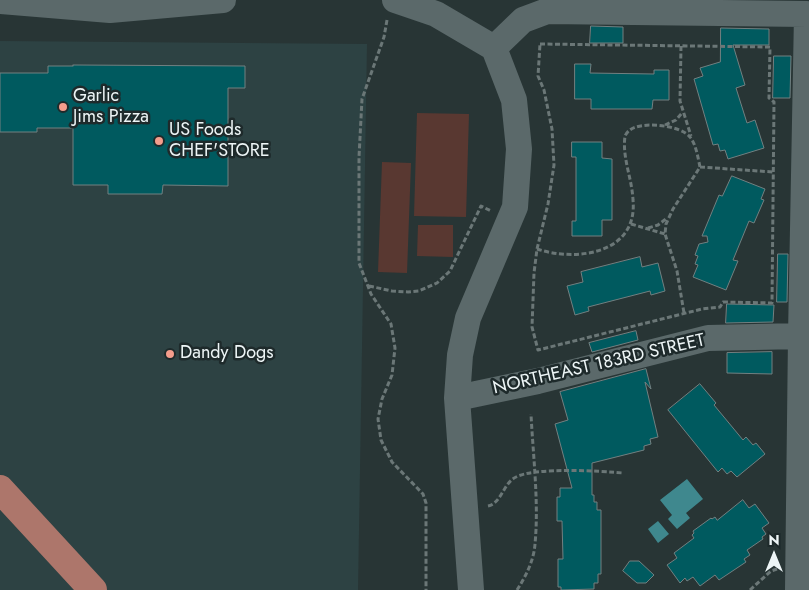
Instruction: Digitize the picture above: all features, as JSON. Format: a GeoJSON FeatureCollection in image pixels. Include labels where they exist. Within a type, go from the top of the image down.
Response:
{"type":"FeatureCollection","features":[{"type":"Feature","properties":{"kind":"main road"},"geometry":{"type":"LineString","coordinates":[[0,489],[93,590]]}},
{"type":"Feature","properties":{"kind":"street"},"geometry":{"type":"LineString","coordinates":[[0,1],[110,10],[223,0]]}},
{"type":"Feature","properties":{"kind":"street"},"geometry":{"type":"LineString","coordinates":[[494,48],[523,20],[547,11],[669,6],[807,14],[807,116],[801,336],[805,464],[798,590]]}},
{"type":"Feature","properties":{"kind":"street"},"geometry":{"type":"LineString","coordinates":[[391,9],[436,14],[494,48],[514,100],[519,149],[515,207],[468,318],[460,355],[457,398],[471,590]]}},
{"type":"Feature","properties":{"kind":"street","name":"NORTHEAST 183RD STREET"},"geometry":{"type":"LineString","coordinates":[[457,398],[538,381],[708,338],[801,336]]}},
{"type":"Feature","properties":{"kind":"path"},"geometry":{"type":"LineString","coordinates":[[391,9],[384,36],[362,99],[359,157],[359,263],[371,294],[391,324],[396,348],[392,375],[382,399],[378,419],[382,440],[392,462],[408,481],[423,494],[426,503],[426,590]]}},
{"type":"Feature","properties":{"kind":"path"},"geometry":{"type":"LineString","coordinates":[[540,44],[681,46],[770,47],[769,98],[774,102],[772,303],[723,302],[720,307],[684,313],[538,350],[532,327],[537,249],[548,204],[554,165],[552,129],[544,90],[538,76],[540,44]]}},
{"type":"Feature","properties":{"kind":"path"},"geometry":{"type":"LineString","coordinates":[[681,46],[680,101],[682,113],[698,156],[700,167],[669,217],[664,234],[676,271],[684,313]]}},
{"type":"Feature","properties":{"kind":"path"},"geometry":{"type":"LineString","coordinates":[[537,249],[553,254],[582,254],[607,248],[617,241],[631,224],[634,200],[625,158],[625,136],[630,129],[665,125],[676,120],[682,113]]}},
{"type":"Feature","properties":{"kind":"path"},"geometry":{"type":"LineString","coordinates":[[665,125],[685,132],[691,137]]}},
{"type":"Feature","properties":{"kind":"path"},"geometry":{"type":"LineString","coordinates":[[700,167],[773,172]]}},
{"type":"Feature","properties":{"kind":"path"},"geometry":{"type":"LineString","coordinates":[[368,286],[392,292],[419,292],[428,288],[437,283],[450,271],[481,206],[510,218]]}},
{"type":"Feature","properties":{"kind":"path"},"geometry":{"type":"LineString","coordinates":[[648,228],[658,225],[669,217]]}},
{"type":"Feature","properties":{"kind":"path"},"geometry":{"type":"LineString","coordinates":[[631,224],[664,234]]}},
{"type":"Feature","properties":{"kind":"path"},"geometry":{"type":"LineString","coordinates":[[517,590],[530,565],[536,545],[535,473],[531,414]]}},
{"type":"Feature","properties":{"kind":"path"},"geometry":{"type":"LineString","coordinates":[[465,509],[491,506],[496,502],[509,482],[517,476],[569,471],[624,473]]}},
{"type":"Feature","properties":{"kind":"shaded area"},"geometry":{"type":"Polygon","coordinates":[[[0,41],[367,44],[358,590],[0,590],[0,41]]]}},
{"type":"Feature","properties":{"kind":"shaded area"},"geometry":{"type":"Polygon","coordinates":[[[417,113],[469,114],[466,217],[414,216],[417,113]]]}},
{"type":"Feature","properties":{"kind":"shaded area"},"geometry":{"type":"Polygon","coordinates":[[[382,162],[411,163],[407,273],[378,272],[382,162]]]}},
{"type":"Feature","properties":{"kind":"shaded area"},"geometry":{"type":"Polygon","coordinates":[[[418,225],[453,225],[453,257],[417,256],[418,225]]]}},
{"type":"Feature","properties":{"kind":"water"},"geometry":{"type":"Polygon","coordinates":[[[687,479],[703,499],[686,513],[690,518],[677,529],[668,519],[672,515],[660,500],[687,479]]]}},
{"type":"Feature","properties":{"kind":"water"},"geometry":{"type":"Polygon","coordinates":[[[658,521],[669,534],[658,543],[648,529],[658,521]]]}},
{"type":"Feature","properties":{"kind":"building"},"geometry":{"type":"Polygon","coordinates":[[[591,26],[623,27],[623,43],[590,43],[591,26]]]}},
{"type":"Feature","properties":{"kind":"building"},"geometry":{"type":"Polygon","coordinates":[[[721,28],[769,29],[769,45],[733,45],[745,85],[736,88],[747,123],[755,120],[764,148],[728,159],[725,150],[720,151],[718,144],[713,145],[694,79],[703,76],[700,68],[720,62],[721,28]]]}},
{"type":"Feature","properties":{"kind":"building"},"geometry":{"type":"Polygon","coordinates":[[[774,56],[791,56],[790,98],[773,98],[774,56]]]}},
{"type":"Feature","properties":{"kind":"building"},"geometry":{"type":"Polygon","coordinates":[[[575,64],[591,64],[590,73],[654,74],[654,70],[669,70],[669,100],[653,100],[652,109],[591,109],[591,99],[575,99],[575,64]]]}},
{"type":"Feature","properties":{"kind":"building"},"geometry":{"type":"Polygon","coordinates":[[[48,66],[245,66],[245,88],[228,88],[228,186],[163,185],[162,194],[108,194],[108,185],[73,185],[73,128],[37,128],[37,132],[0,132],[0,73],[48,73],[48,66]]]}},
{"type":"Feature","properties":{"kind":"building"},"geometry":{"type":"Polygon","coordinates":[[[572,142],[602,142],[602,158],[612,159],[612,220],[602,220],[602,236],[572,236],[572,221],[576,221],[576,157],[572,157],[572,142]]]}},
{"type":"Feature","properties":{"kind":"building"},"geometry":{"type":"Polygon","coordinates":[[[732,176],[765,189],[761,199],[764,200],[754,223],[749,221],[733,260],[738,261],[726,290],[693,277],[698,265],[695,264],[698,256],[695,255],[699,244],[708,242],[707,236],[702,236],[719,195],[722,196],[732,176]]]}},
{"type":"Feature","properties":{"kind":"building"},"geometry":{"type":"Polygon","coordinates":[[[778,254],[788,254],[787,302],[777,302],[778,254]]]}},
{"type":"Feature","properties":{"kind":"building"},"geometry":{"type":"Polygon","coordinates":[[[640,257],[642,267],[658,263],[665,291],[651,295],[650,291],[588,307],[589,311],[575,315],[567,286],[583,282],[581,272],[640,257]]]}},
{"type":"Feature","properties":{"kind":"building"},"geometry":{"type":"Polygon","coordinates":[[[727,304],[774,305],[773,322],[726,323],[727,304]]]}},
{"type":"Feature","properties":{"kind":"building"},"geometry":{"type":"Polygon","coordinates":[[[636,331],[638,340],[592,352],[589,343],[636,331]]]}},
{"type":"Feature","properties":{"kind":"building"},"geometry":{"type":"Polygon","coordinates":[[[772,352],[772,374],[727,373],[727,353],[772,352]]]}},
{"type":"Feature","properties":{"kind":"building"},"geometry":{"type":"Polygon","coordinates":[[[646,369],[651,389],[645,382],[658,437],[650,439],[651,444],[644,446],[644,450],[592,463],[592,495],[594,495],[594,502],[597,502],[597,510],[601,510],[601,574],[598,574],[598,583],[594,583],[594,589],[561,590],[561,587],[558,587],[558,559],[563,559],[562,521],[557,521],[557,497],[560,497],[560,488],[572,488],[555,424],[568,420],[560,392],[646,369]]]}},
{"type":"Feature","properties":{"kind":"building"},"geometry":{"type":"Polygon","coordinates":[[[700,384],[716,403],[714,405],[743,440],[746,437],[753,445],[756,443],[765,454],[737,477],[731,471],[727,474],[722,468],[718,472],[668,410],[700,384]]]}},
{"type":"Feature","properties":{"kind":"building"},"geometry":{"type":"Polygon","coordinates":[[[743,500],[749,508],[755,504],[769,523],[762,528],[766,534],[762,537],[763,539],[747,550],[750,555],[744,559],[746,562],[719,580],[715,575],[700,586],[693,577],[687,581],[685,578],[680,583],[667,565],[677,558],[674,553],[694,538],[692,535],[693,531],[711,518],[715,517],[717,520],[743,500]]]}},
{"type":"Feature","properties":{"kind":"building"},"geometry":{"type":"Polygon","coordinates":[[[630,561],[639,561],[654,575],[646,583],[637,583],[623,571],[630,561]]]}},
{"type":"Feature","properties":{"kind":"place","name":"Garlic Jims Pizza"},"geometry":{"type":"Point","coordinates":[63,107]}},
{"type":"Feature","properties":{"kind":"place","name":"US Foods CHEF'STORE"},"geometry":{"type":"Point","coordinates":[159,141]}},
{"type":"Feature","properties":{"kind":"place","name":"Dandy Dogs"},"geometry":{"type":"Point","coordinates":[170,354]}}]}
